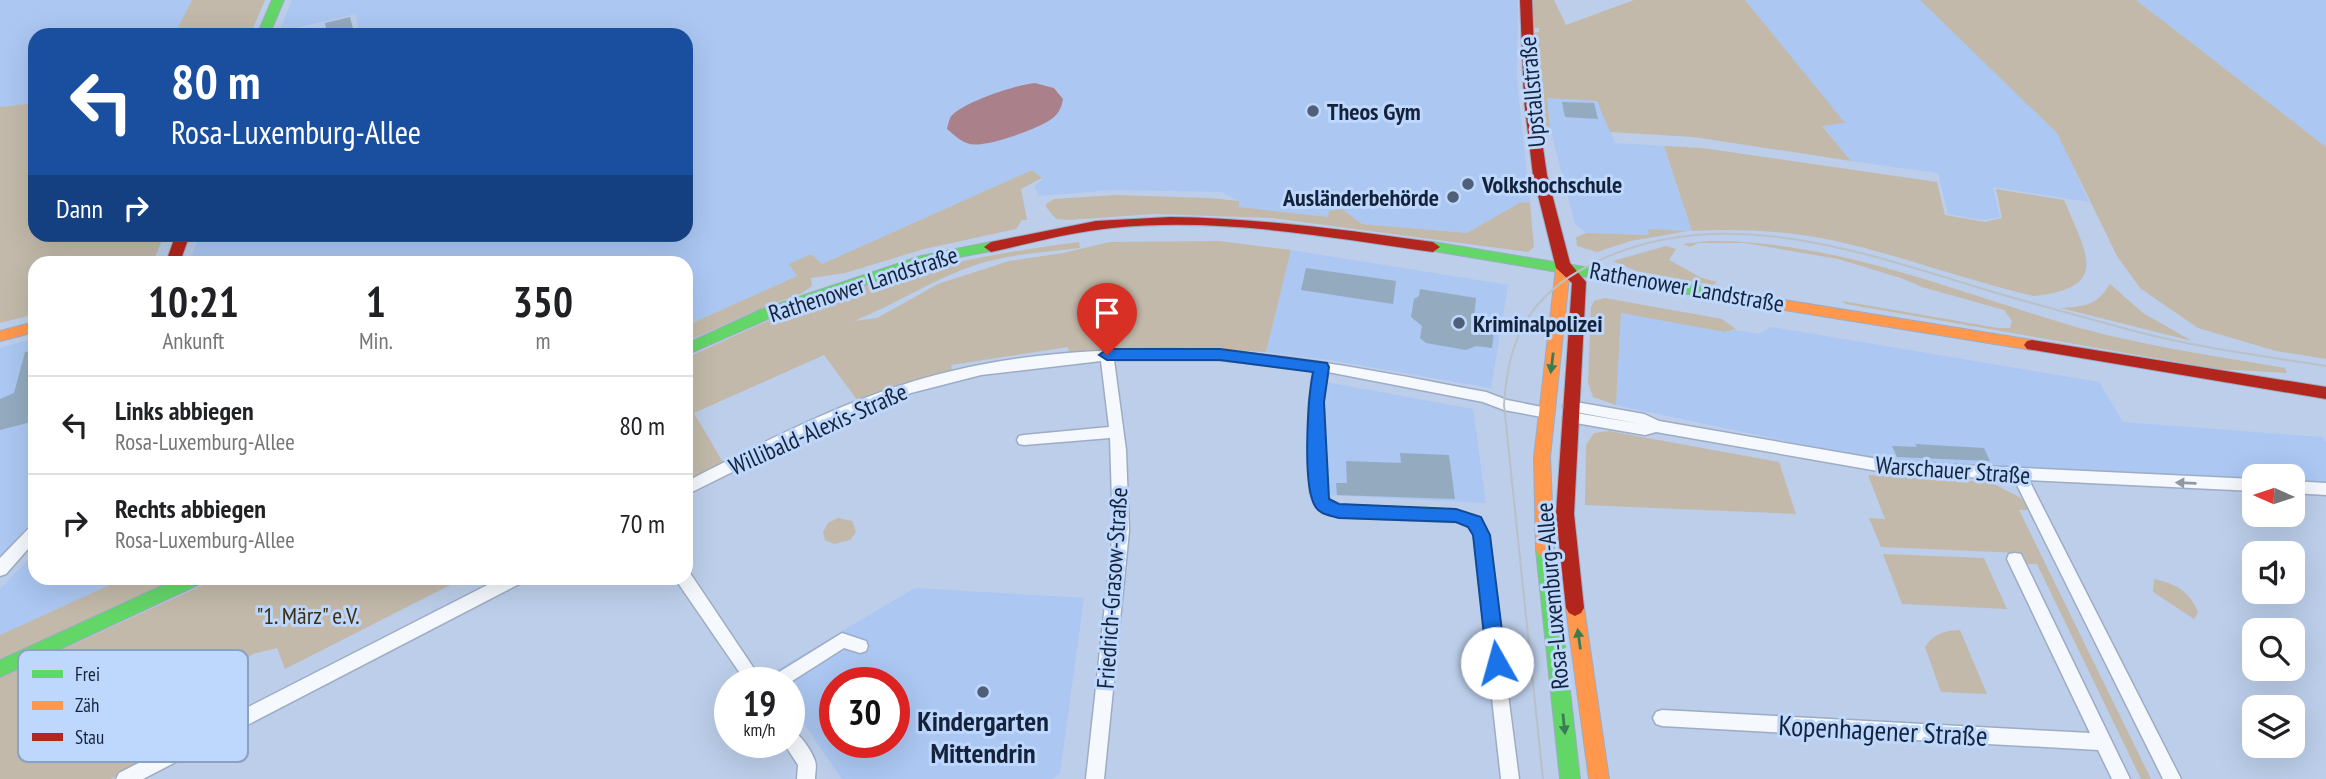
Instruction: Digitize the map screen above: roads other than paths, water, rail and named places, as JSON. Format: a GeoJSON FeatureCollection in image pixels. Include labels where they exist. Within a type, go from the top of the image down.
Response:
{"type":"FeatureCollection","features":[{"type":"Feature","properties":{"kind":"main road"},"geometry":{"type":"LineString","coordinates":[[267,28],[278,0]]}},
{"type":"Feature","properties":{"kind":"main road","name":"Upstallstraße"},"geometry":{"type":"LineString","coordinates":[[1526,0],[1526,60],[1545,200],[1562,272],[1579,282]]}},
{"type":"Feature","properties":{"kind":"main road","name":"Rathenower Landstraße"},"geometry":{"type":"LineString","coordinates":[[693,347],[765,314],[926,259],[1046,236],[1078,227],[1130,222],[1231,222],[1286,226],[2326,393]]}},
{"type":"Feature","properties":{"kind":"main road","name":"Rosa-Luxemburg-Allee"},"geometry":{"type":"LineString","coordinates":[[1562,272],[1542,457],[1543,528],[1570,779]]}},
{"type":"Feature","properties":{"kind":"main road","name":"Rathenower Landstraße"},"geometry":{"type":"LineString","coordinates":[[1579,282],[2326,406]]}},
{"type":"Feature","properties":{"kind":"main road","name":"Rosa-Luxemburg-Allee"},"geometry":{"type":"LineString","coordinates":[[1579,282],[1565,514],[1568,561],[1599,779]]}},
{"type":"Feature","properties":{"kind":"main road"},"geometry":{"type":"LineString","coordinates":[[0,336],[28,329]]}},
{"type":"Feature","properties":{"kind":"main road"},"geometry":{"type":"LineString","coordinates":[[1547,407],[1570,411]]}},
{"type":"Feature","properties":{"kind":"main road"},"geometry":{"type":"LineString","coordinates":[[41,650],[181,585]]}},
{"type":"Feature","properties":{"kind":"main road"},"geometry":{"type":"LineString","coordinates":[[0,669],[18,661]]}},
{"type":"Feature","properties":{"kind":"street","name":"Willibald-Alexis-Straße"},"geometry":{"type":"LineString","coordinates":[[693,486],[838,415],[901,390],[978,371],[1107,355],[1220,355],[1322,367],[1494,399],[1504,405],[1547,407]]}},
{"type":"Feature","properties":{"kind":"street","name":"Friedrich-Grasow-Straße"},"geometry":{"type":"LineString","coordinates":[[1096,779],[1121,531],[1117,432],[1107,355]]}},
{"type":"Feature","properties":{"kind":"street"},"geometry":{"type":"LineString","coordinates":[[1322,367],[1315,402],[1318,494],[1322,503],[1327,508],[1339,511],[1456,516],[1474,522],[1482,535],[1510,779]]}},
{"type":"Feature","properties":{"kind":"street","name":"Warschauer Straße"},"geometry":{"type":"LineString","coordinates":[[1570,411],[1645,430],[1656,426],[1895,468],[2242,484]]}},
{"type":"Feature","properties":{"kind":"street"},"geometry":{"type":"LineString","coordinates":[[1024,440],[1117,432]]}},
{"type":"Feature","properties":{"kind":"street"},"geometry":{"type":"LineString","coordinates":[[2019,475],[2172,779]]}},
{"type":"Feature","properties":{"kind":"street"},"geometry":{"type":"LineString","coordinates":[[2305,488],[2326,489]]}},
{"type":"Feature","properties":{"kind":"street"},"geometry":{"type":"LineString","coordinates":[[0,569],[28,539]]}},
{"type":"Feature","properties":{"kind":"street"},"geometry":{"type":"LineString","coordinates":[[2015,559],[2121,779]]}},
{"type":"Feature","properties":{"kind":"street"},"geometry":{"type":"LineString","coordinates":[[248,717],[502,585]]}},
{"type":"Feature","properties":{"kind":"street"},"geometry":{"type":"LineString","coordinates":[[689,585],[745,667]]}},
{"type":"Feature","properties":{"kind":"street"},"geometry":{"type":"LineString","coordinates":[[800,667],[842,640],[860,646]]}},
{"type":"Feature","properties":{"kind":"street","name":"Kopenhagener Straße"},"geometry":{"type":"LineString","coordinates":[[1662,718],[2103,742]]}},
{"type":"Feature","properties":{"kind":"street"},"geometry":{"type":"LineString","coordinates":[[804,758],[807,763],[806,779]]}},
{"type":"Feature","properties":{"kind":"street"},"geometry":{"type":"LineString","coordinates":[[133,777],[162,762]]}},
{"type":"Feature","properties":{"kind":"tram line"},"geometry":{"type":"LineString","coordinates":[[1543,779],[1504,405],[1506,381],[1517,339],[1537,305],[1569,277],[1590,265],[1637,246],[1686,236],[1735,234],[1785,238],[1884,259],[2020,300],[2161,338],[2326,366]]}},
{"type":"Feature","properties":{"kind":"place","name":"Theos Gym"},"geometry":{"type":"Point","coordinates":[1313,111]}},
{"type":"Feature","properties":{"kind":"place","name":"Volkshochschule"},"geometry":{"type":"Point","coordinates":[1468,184]}},
{"type":"Feature","properties":{"kind":"place","name":"Ausländerbehörde"},"geometry":{"type":"Point","coordinates":[1453,197]}},
{"type":"Feature","properties":{"kind":"place","name":"Kriminalpolizei"},"geometry":{"type":"Point","coordinates":[1459,323]}},
{"type":"Feature","properties":{"kind":"place","name":"Kindergarten Mittendrin"},"geometry":{"type":"Point","coordinates":[983,692]}},
{"type":"Feature","properties":{"kind":"park label","name":"\"1. März\" e.V."},"geometry":{"type":"Point","coordinates":[308,615]}}]}
